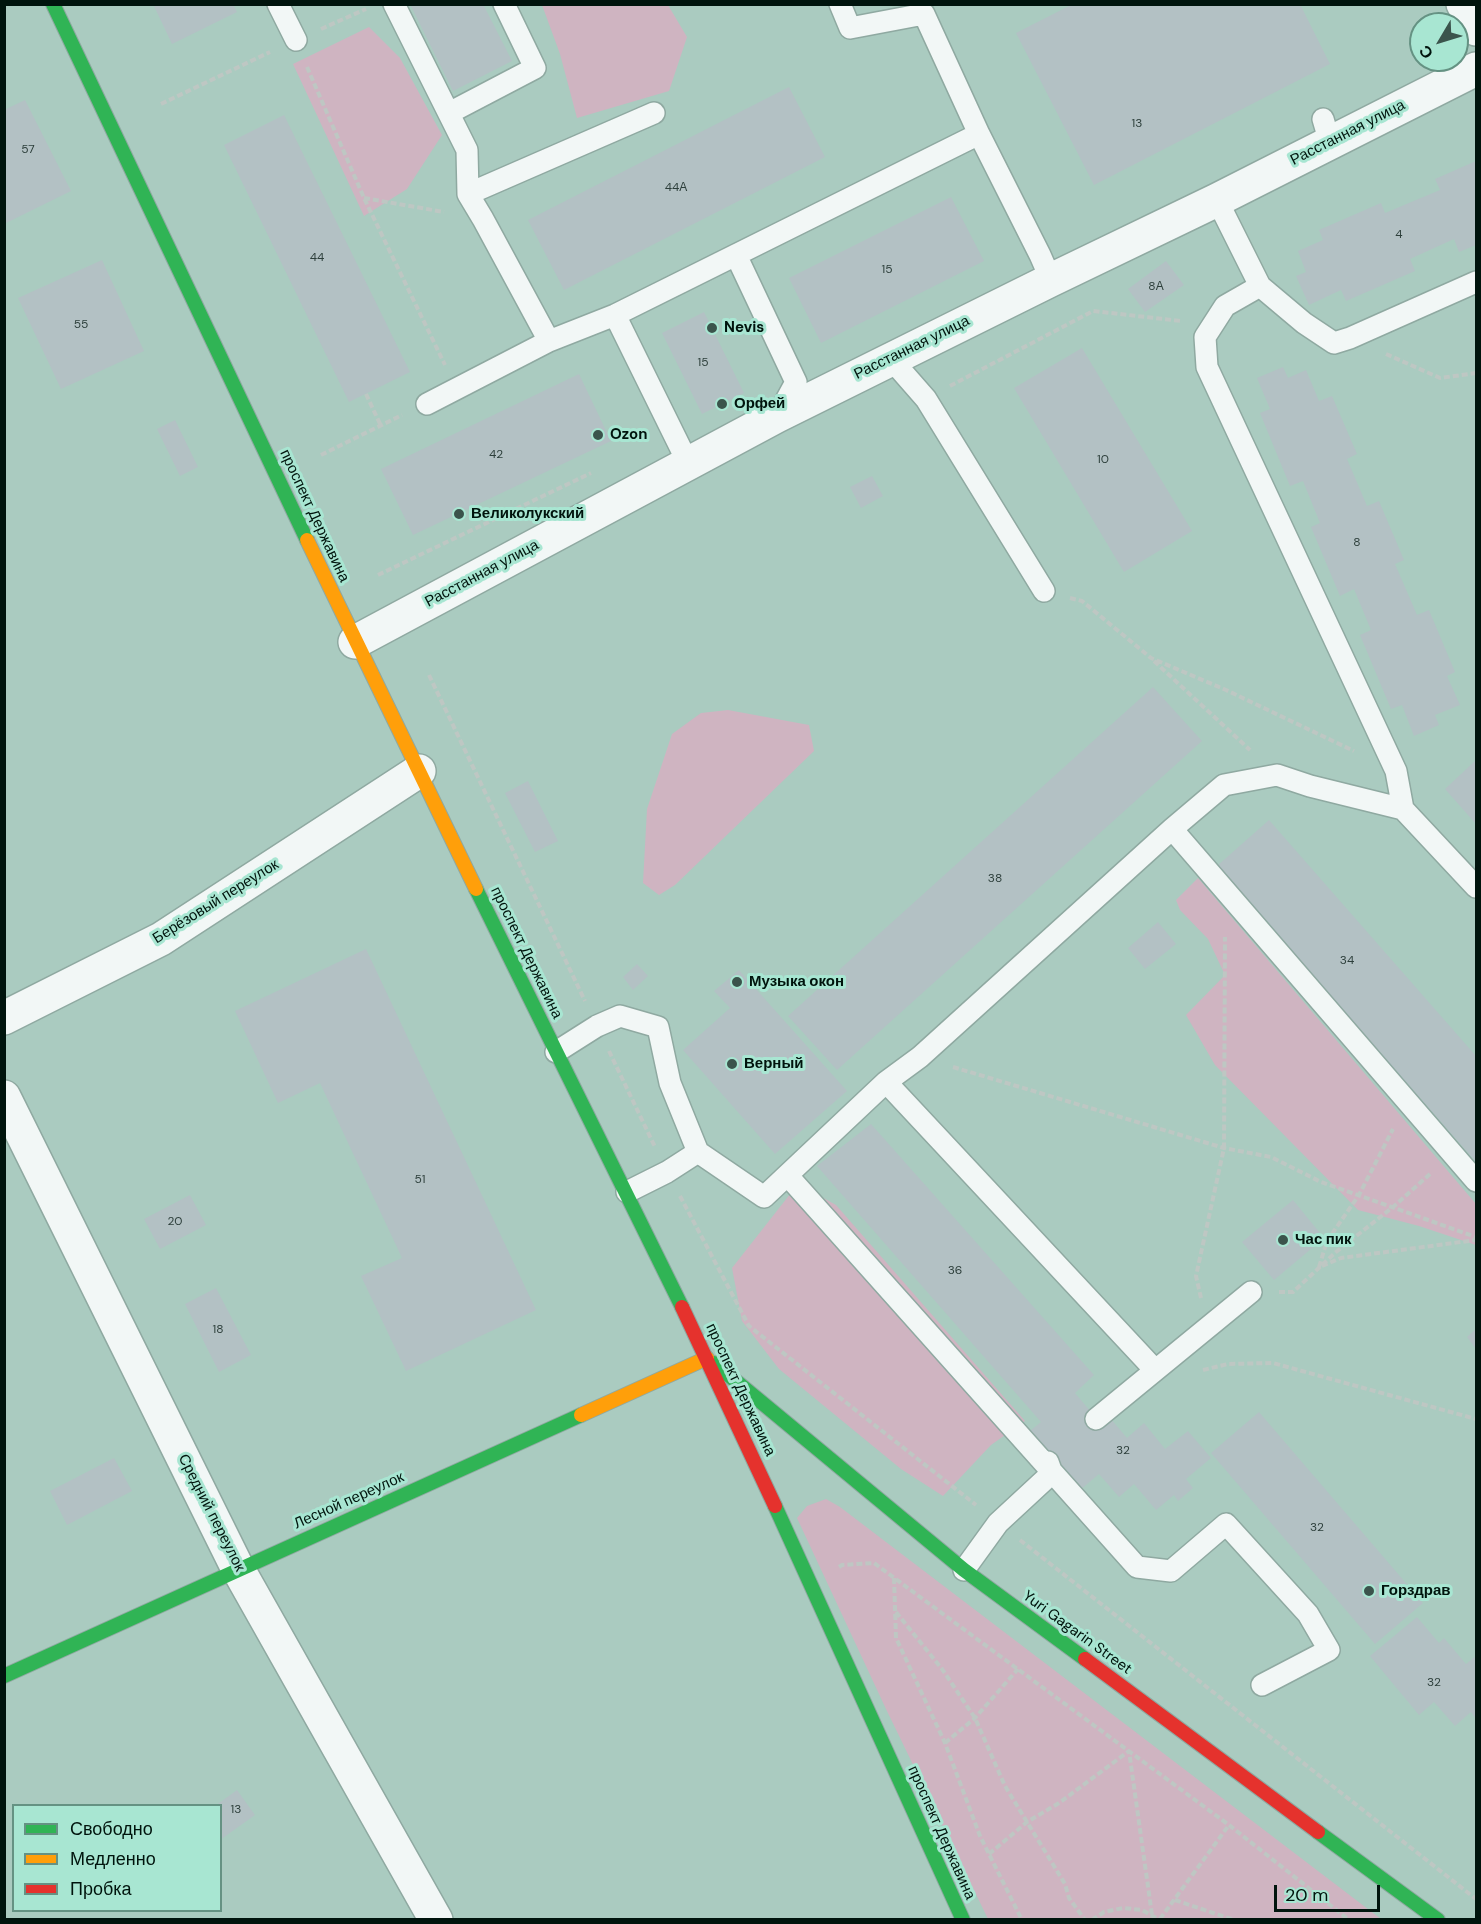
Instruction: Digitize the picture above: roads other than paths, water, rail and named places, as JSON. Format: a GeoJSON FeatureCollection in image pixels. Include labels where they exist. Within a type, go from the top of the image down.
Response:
{"type":"FeatureCollection","features":[{"type":"Feature","properties":{"kind":"main road","name":"проспект Державина"},"geometry":{"type":"LineString","coordinates":[[53,4],[356,642],[707,1358],[963,1920]]}},
{"type":"Feature","properties":{"kind":"main road","name":"Лесной переулок"},"geometry":{"type":"LineString","coordinates":[[4,1676],[707,1358]]}},
{"type":"Feature","properties":{"kind":"main road","name":"Yuri Gagarin Street"},"geometry":{"type":"LineString","coordinates":[[707,1358],[964,1570],[1438,1920]]}},
{"type":"Feature","properties":{"kind":"street"},"geometry":{"type":"LineString","coordinates":[[1463,4],[1476,29]]}},
{"type":"Feature","properties":{"kind":"street","name":"Расстанная улица"},"geometry":{"type":"LineString","coordinates":[[356,642],[777,416],[1217,200],[1327,131],[1476,69]]}},
{"type":"Feature","properties":{"kind":"street","name":"Берёзовый переулок"},"geometry":{"type":"LineString","coordinates":[[4,1018],[161,939],[419,771]]}},
{"type":"Feature","properties":{"kind":"street","name":"Средний переулок"},"geometry":{"type":"LineString","coordinates":[[4,1097],[238,1569],[436,1920]]}},
{"type":"Feature","properties":{"kind":"lane"},"geometry":{"type":"LineString","coordinates":[[278,4],[296,40]]}},
{"type":"Feature","properties":{"kind":"lane"},"geometry":{"type":"LineString","coordinates":[[394,4],[467,150],[468,194],[549,341]]}},
{"type":"Feature","properties":{"kind":"lane"},"geometry":{"type":"LineString","coordinates":[[449,113],[535,68],[504,4]]}},
{"type":"Feature","properties":{"kind":"lane"},"geometry":{"type":"LineString","coordinates":[[840,4],[850,28],[930,9],[979,134],[1051,280]]}},
{"type":"Feature","properties":{"kind":"lane"},"geometry":{"type":"LineString","coordinates":[[468,194],[654,113]]}},
{"type":"Feature","properties":{"kind":"lane"},"geometry":{"type":"LineString","coordinates":[[428,404],[549,341],[615,315],[979,134]]}},
{"type":"Feature","properties":{"kind":"lane"},"geometry":{"type":"LineString","coordinates":[[1217,200],[1260,286],[1304,323],[1334,343],[1476,282]]}},
{"type":"Feature","properties":{"kind":"lane"},"geometry":{"type":"LineString","coordinates":[[736,255],[796,382],[777,416]]}},
{"type":"Feature","properties":{"kind":"lane"},"geometry":{"type":"LineString","coordinates":[[1260,286],[1225,306],[1205,338],[1207,367],[1396,771],[1403,809],[1476,887]]}},
{"type":"Feature","properties":{"kind":"lane"},"geometry":{"type":"LineString","coordinates":[[615,315],[688,464]]}},
{"type":"Feature","properties":{"kind":"lane"},"geometry":{"type":"LineString","coordinates":[[891,359],[926,399],[1044,591]]}},
{"type":"Feature","properties":{"kind":"lane"},"geometry":{"type":"LineString","coordinates":[[556,1052],[597,1026],[620,1016],[658,1028],[670,1083],[698,1152],[764,1197],[886,1082],[920,1057],[1224,784],[1277,775],[1310,786],[1403,809]]}},
{"type":"Feature","properties":{"kind":"lane"},"geometry":{"type":"LineString","coordinates":[[1172,829],[1476,1181]]}},
{"type":"Feature","properties":{"kind":"lane"},"geometry":{"type":"LineString","coordinates":[[886,1082],[1155,1370]]}},
{"type":"Feature","properties":{"kind":"lane"},"geometry":{"type":"LineString","coordinates":[[627,1192],[667,1172],[698,1152]]}},
{"type":"Feature","properties":{"kind":"lane"},"geometry":{"type":"LineString","coordinates":[[788,1176],[1137,1567],[1171,1571],[1226,1524],[1308,1614],[1329,1650],[1263,1685]]}},
{"type":"Feature","properties":{"kind":"lane"},"geometry":{"type":"LineString","coordinates":[[1096,1419],[1251,1292]]}},
{"type":"Feature","properties":{"kind":"lane"},"geometry":{"type":"LineString","coordinates":[[964,1570],[998,1523],[1050,1468]]}},
{"type":"Feature","properties":{"kind":"place","name":"Nevis"},"geometry":{"type":"Point","coordinates":[712,328]}},
{"type":"Feature","properties":{"kind":"place","name":"Орфей"},"geometry":{"type":"Point","coordinates":[722,404]}},
{"type":"Feature","properties":{"kind":"place","name":"Ozon"},"geometry":{"type":"Point","coordinates":[598,435]}},
{"type":"Feature","properties":{"kind":"place","name":"Великолукский"},"geometry":{"type":"Point","coordinates":[459,514]}},
{"type":"Feature","properties":{"kind":"place","name":"Музыка окон"},"geometry":{"type":"Point","coordinates":[737,982]}},
{"type":"Feature","properties":{"kind":"place","name":"Верный"},"geometry":{"type":"Point","coordinates":[732,1064]}},
{"type":"Feature","properties":{"kind":"place","name":"Час пик"},"geometry":{"type":"Point","coordinates":[1283,1240]}},
{"type":"Feature","properties":{"kind":"place","name":"Горздрав"},"geometry":{"type":"Point","coordinates":[1369,1591]}}]}
